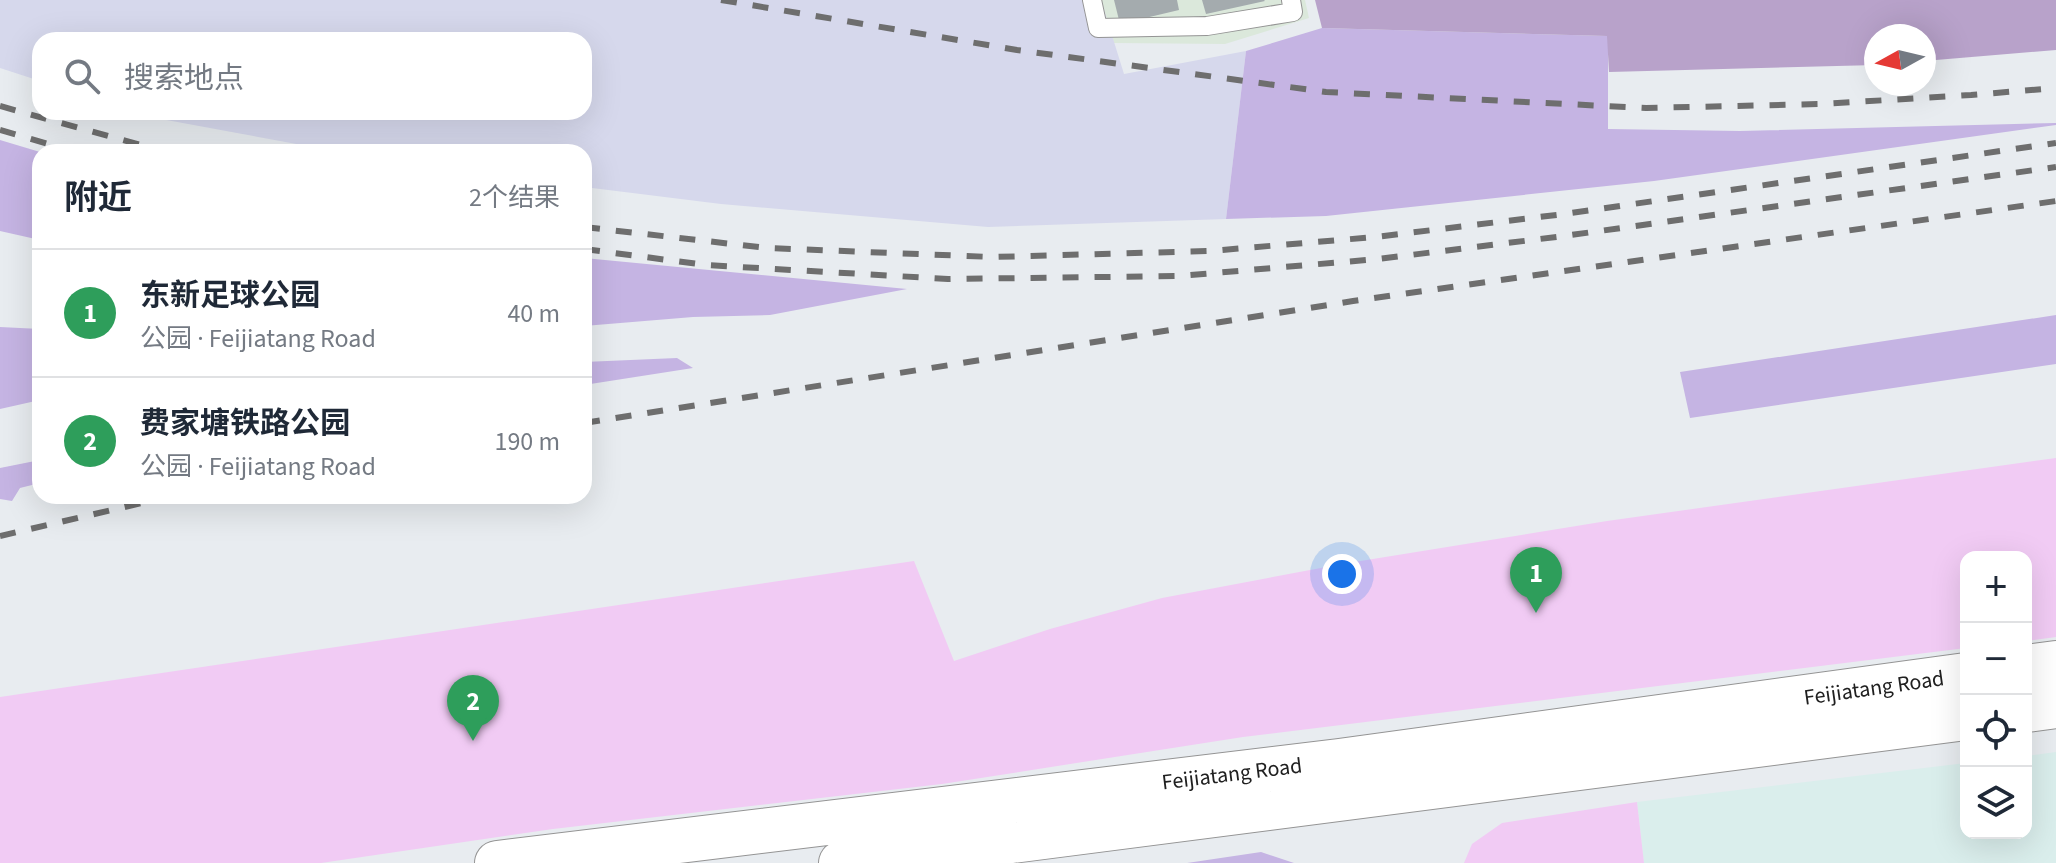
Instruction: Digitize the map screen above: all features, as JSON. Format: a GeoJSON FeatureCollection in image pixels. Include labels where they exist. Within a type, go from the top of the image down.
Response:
{"type":"FeatureCollection","features":[{"type":"Feature","properties":{"kind":"street"},"geometry":{"type":"LineString","coordinates":[[2032,666],[2056,663]]}},
{"type":"Feature","properties":{"kind":"street","name":"Feijiatang Road"},"geometry":{"type":"LineString","coordinates":[[841,863],[1960,676]]}},
{"type":"Feature","properties":{"kind":"street"},"geometry":{"type":"LineString","coordinates":[[2032,709],[2056,706]]}},
{"type":"Feature","properties":{"kind":"street","name":"Feijiatang Road"},"geometry":{"type":"LineString","coordinates":[[497,863],[1960,719]]}},
{"type":"Feature","properties":{"kind":"lane"},"geometry":{"type":"LineString","coordinates":[[1092,0],[1098,28],[1207,26],[1293,12],[1291,0]]}},
{"type":"Feature","properties":{"kind":"shaded area"},"geometry":{"type":"Polygon","coordinates":[[[0,0],[1101,0],[1124,74],[1246,51],[1226,219],[988,227],[721,204],[592,188],[592,144],[297,144],[166,120],[592,120],[592,32],[32,32],[32,78],[0,68],[0,0]]]}},
{"type":"Feature","properties":{"kind":"shaded area"},"geometry":{"type":"Polygon","coordinates":[[[1101,0],[1305,0],[1309,18],[1225,44],[1114,43],[1101,0]]]}},
{"type":"Feature","properties":{"kind":"shaded area"},"geometry":{"type":"Polygon","coordinates":[[[1315,0],[2056,0],[2056,50],[1936,60],[1936,24],[1864,24],[1864,65],[1609,72],[1607,36],[1322,28],[1315,0]]]}},
{"type":"Feature","properties":{"kind":"shaded area"},"geometry":{"type":"Polygon","coordinates":[[[1322,28],[1608,36],[1608,129],[1740,131],[2056,125],[1654,181],[1326,216],[1226,219],[1246,51],[1322,28]]]}},
{"type":"Feature","properties":{"kind":"shaded area"},"geometry":{"type":"Polygon","coordinates":[[[0,140],[32,150],[32,238],[0,231],[0,140]]]}},
{"type":"Feature","properties":{"kind":"shaded area"},"geometry":{"type":"Polygon","coordinates":[[[592,259],[907,289],[770,315],[693,317],[592,325],[592,259]]]}},
{"type":"Feature","properties":{"kind":"shaded area"},"geometry":{"type":"Polygon","coordinates":[[[2056,315],[2056,364],[1690,418],[1680,372],[2056,315]]]}},
{"type":"Feature","properties":{"kind":"shaded area"},"geometry":{"type":"Polygon","coordinates":[[[0,327],[32,329],[32,402],[0,409],[0,327]]]}},
{"type":"Feature","properties":{"kind":"shaded area"},"geometry":{"type":"Polygon","coordinates":[[[677,358],[693,368],[592,384],[592,362],[677,358]]]}},
{"type":"Feature","properties":{"kind":"shaded area"},"geometry":{"type":"Polygon","coordinates":[[[2056,458],[2056,637],[2032,640],[2032,551],[1960,551],[1960,649],[1243,737],[942,784],[553,829],[321,863],[0,863],[0,697],[914,561],[954,661],[1050,629],[1162,598],[1342,564],[1607,521],[2056,458]]]}},
{"type":"Feature","properties":{"kind":"shaded area"},"geometry":{"type":"Polygon","coordinates":[[[32,462],[32,485],[20,488],[12,501],[0,499],[0,468],[32,462]]]}},
{"type":"Feature","properties":{"kind":"shaded area"},"geometry":{"type":"Polygon","coordinates":[[[2056,752],[2056,863],[1644,863],[1637,802],[1960,764],[1960,839],[2032,839],[2032,755],[2056,752]]]}},
{"type":"Feature","properties":{"kind":"shaded area"},"geometry":{"type":"Polygon","coordinates":[[[1637,802],[1644,863],[1464,863],[1472,844],[1502,823],[1637,802]]]}},
{"type":"Feature","properties":{"kind":"shaded area"},"geometry":{"type":"Polygon","coordinates":[[[1261,852],[1294,863],[1187,863],[1261,852]]]}},
{"type":"Feature","properties":{"kind":"building"},"geometry":{"type":"Polygon","coordinates":[[[1114,0],[1177,0],[1179,10],[1120,24],[1114,0]]]}},
{"type":"Feature","properties":{"kind":"building"},"geometry":{"type":"Polygon","coordinates":[[[1202,0],[1264,0],[1265,1],[1206,14],[1202,0]]]}},
{"type":"Feature","properties":{"kind":"railway"},"geometry":{"type":"LineString","coordinates":[[721,0],[1017,50],[1326,92],[1646,108],[1821,104],[2056,88]]}},
{"type":"Feature","properties":{"kind":"railway"},"geometry":{"type":"LineString","coordinates":[[0,106],[32,115]]}},
{"type":"Feature","properties":{"kind":"railway"},"geometry":{"type":"LineString","coordinates":[[51,120],[137,144]]}},
{"type":"Feature","properties":{"kind":"railway"},"geometry":{"type":"LineString","coordinates":[[0,130],[48,144]]}},
{"type":"Feature","properties":{"kind":"railway"},"geometry":{"type":"LineString","coordinates":[[592,228],[767,248],[992,257],[1210,251],[1375,237],[1564,214],[2056,143]]}},
{"type":"Feature","properties":{"kind":"railway"},"geometry":{"type":"LineString","coordinates":[[592,250],[706,265],[948,279],[1179,276],[1378,259],[1564,236],[2056,167]]}},
{"type":"Feature","properties":{"kind":"railway"},"geometry":{"type":"LineString","coordinates":[[592,422],[1353,301],[2056,201]]}},
{"type":"Feature","properties":{"kind":"railway"},"geometry":{"type":"LineString","coordinates":[[0,536],[138,504]]}},
{"type":"Feature","properties":{"kind":"place","name":"东新足球公园"},"geometry":{"type":"Point","coordinates":[1536,613]}},
{"type":"Feature","properties":{"kind":"place","name":"费家塘铁路公园"},"geometry":{"type":"Point","coordinates":[473,741]}}]}
